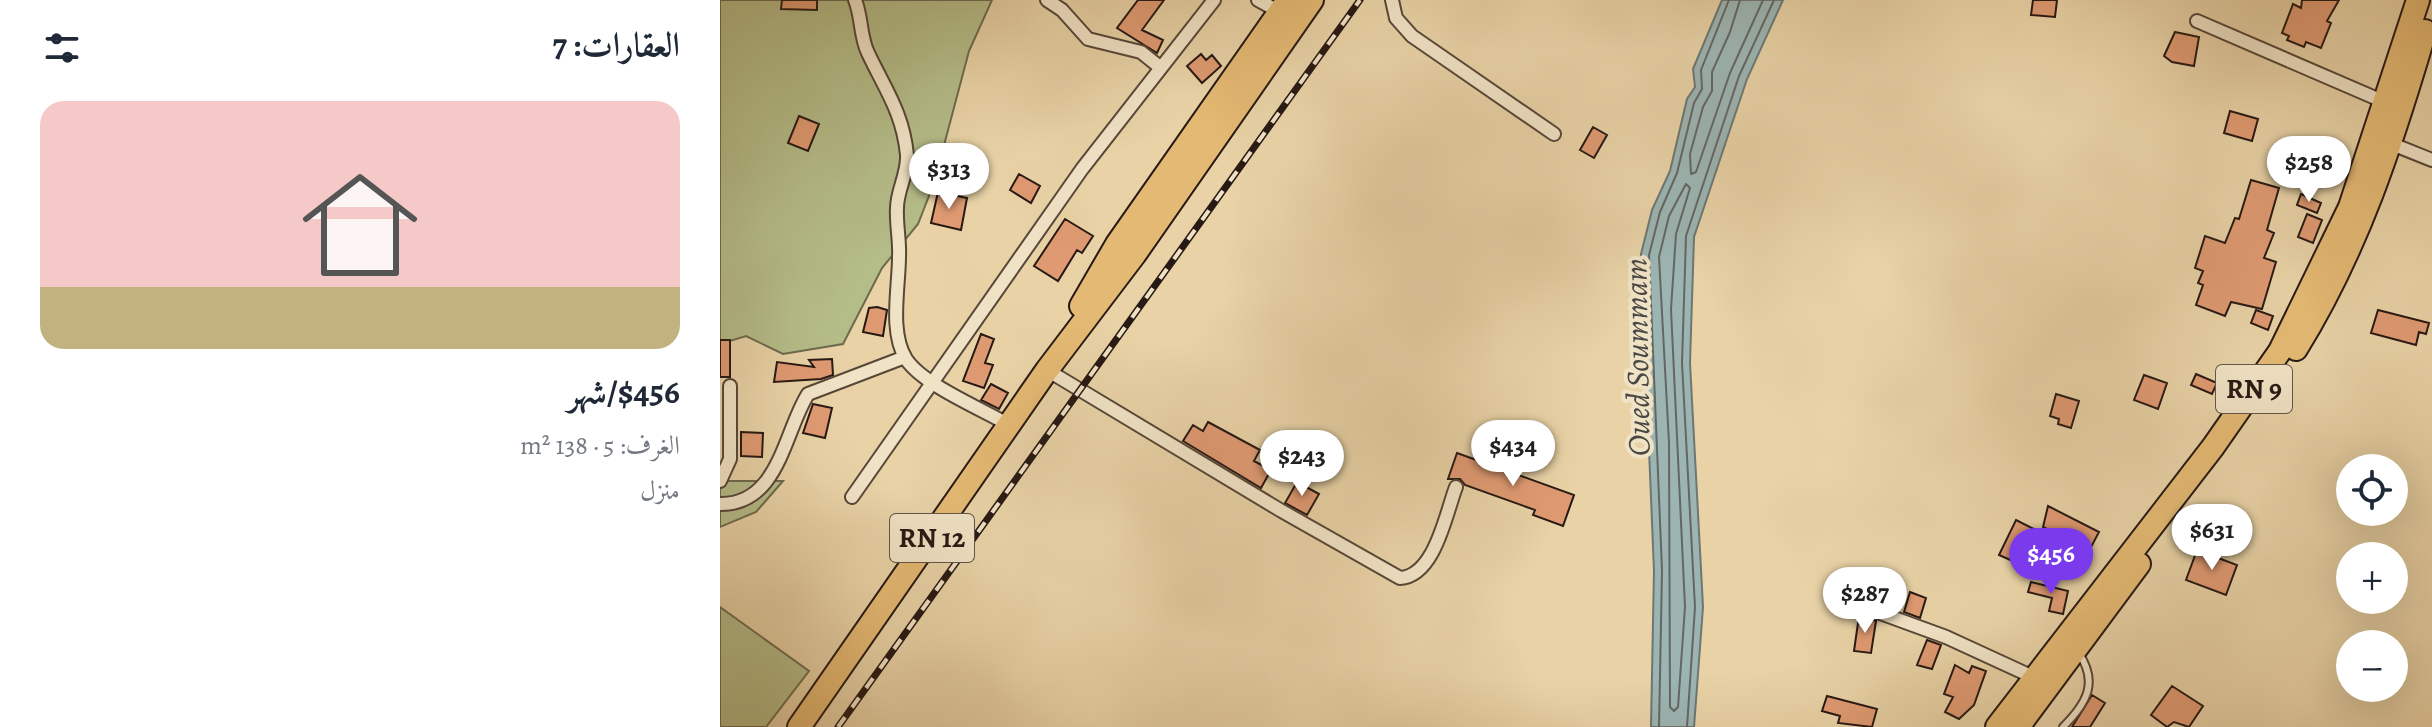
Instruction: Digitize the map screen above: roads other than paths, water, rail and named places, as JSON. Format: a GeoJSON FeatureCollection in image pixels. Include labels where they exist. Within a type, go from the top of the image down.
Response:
{"type":"FeatureCollection","features":[{"type":"Feature","properties":{"kind":"highway","name":"RN 12"},"geometry":{"type":"LineString","coordinates":[[799,727],[1063,347],[1135,254],[1312,0]]}},
{"type":"Feature","properties":{"kind":"highway","name":"RN 9"},"geometry":{"type":"LineString","coordinates":[[1997,727],[2213,447],[2280,351],[2350,207],[2387,103],[2418,0]]}},
{"type":"Feature","properties":{"kind":"highway","name":"RN 12"},"geometry":{"type":"LineString","coordinates":[[1063,347],[1071,322],[1117,244],[1284,6]]}},
{"type":"Feature","properties":{"kind":"highway","name":"RN 9"},"geometry":{"type":"LineString","coordinates":[[2018,727],[2286,364],[2348,256],[2392,144],[2432,7]]}},
{"type":"Feature","properties":{"kind":"street"},"geometry":{"type":"LineString","coordinates":[[855,0],[867,51],[891,92],[899,114],[907,156],[897,205],[900,260],[897,298],[905,357],[935,383],[1009,425]]}},
{"type":"Feature","properties":{"kind":"street"},"geometry":{"type":"LineString","coordinates":[[1047,0],[1062,10],[1088,39],[1141,52],[1161,68]]}},
{"type":"Feature","properties":{"kind":"street"},"geometry":{"type":"LineString","coordinates":[[852,497],[935,383],[1075,179],[1214,0]]}},
{"type":"Feature","properties":{"kind":"street"},"geometry":{"type":"LineString","coordinates":[[1258,0],[1284,6]]}},
{"type":"Feature","properties":{"kind":"street"},"geometry":{"type":"LineString","coordinates":[[1392,0],[1396,18],[1412,36],[1554,134]]}},
{"type":"Feature","properties":{"kind":"street"},"geometry":{"type":"LineString","coordinates":[[2197,21],[2387,103]]}},
{"type":"Feature","properties":{"kind":"street"},"geometry":{"type":"LineString","coordinates":[[2392,144],[2432,160]]}},
{"type":"Feature","properties":{"kind":"street"},"geometry":{"type":"LineString","coordinates":[[720,504],[744,499],[770,478],[808,394],[905,357]]}},
{"type":"Feature","properties":{"kind":"street"},"geometry":{"type":"LineString","coordinates":[[1047,370],[1400,578],[1410,577],[1426,562],[1456,487]]}},
{"type":"Feature","properties":{"kind":"street"},"geometry":{"type":"LineString","coordinates":[[720,481],[730,459],[730,386]]}},
{"type":"Feature","properties":{"kind":"street"},"geometry":{"type":"LineString","coordinates":[[1864,607],[1946,637],[2033,677]]}},
{"type":"Feature","properties":{"kind":"lane"},"geometry":{"type":"LineString","coordinates":[[2063,727],[2081,706],[2092,684],[2086,663],[2076,649]]}},
{"type":"Feature","properties":{"kind":"water"},"geometry":{"type":"Polygon","coordinates":[[[1722,0],[1783,0],[1747,79],[1694,237],[1690,363],[1703,607],[1694,727],[1651,727],[1654,571],[1641,254],[1652,210],[1670,171],[1687,99],[1695,87],[1693,69],[1722,0]]]}},
{"type":"Feature","properties":{"kind":"railway"},"geometry":{"type":"LineString","coordinates":[[838,727],[1360,0]]}},
{"type":"Feature","properties":{"kind":"water label","name":"Oued Soummam"},"geometry":{"type":"Point","coordinates":[1637,357]}}]}
